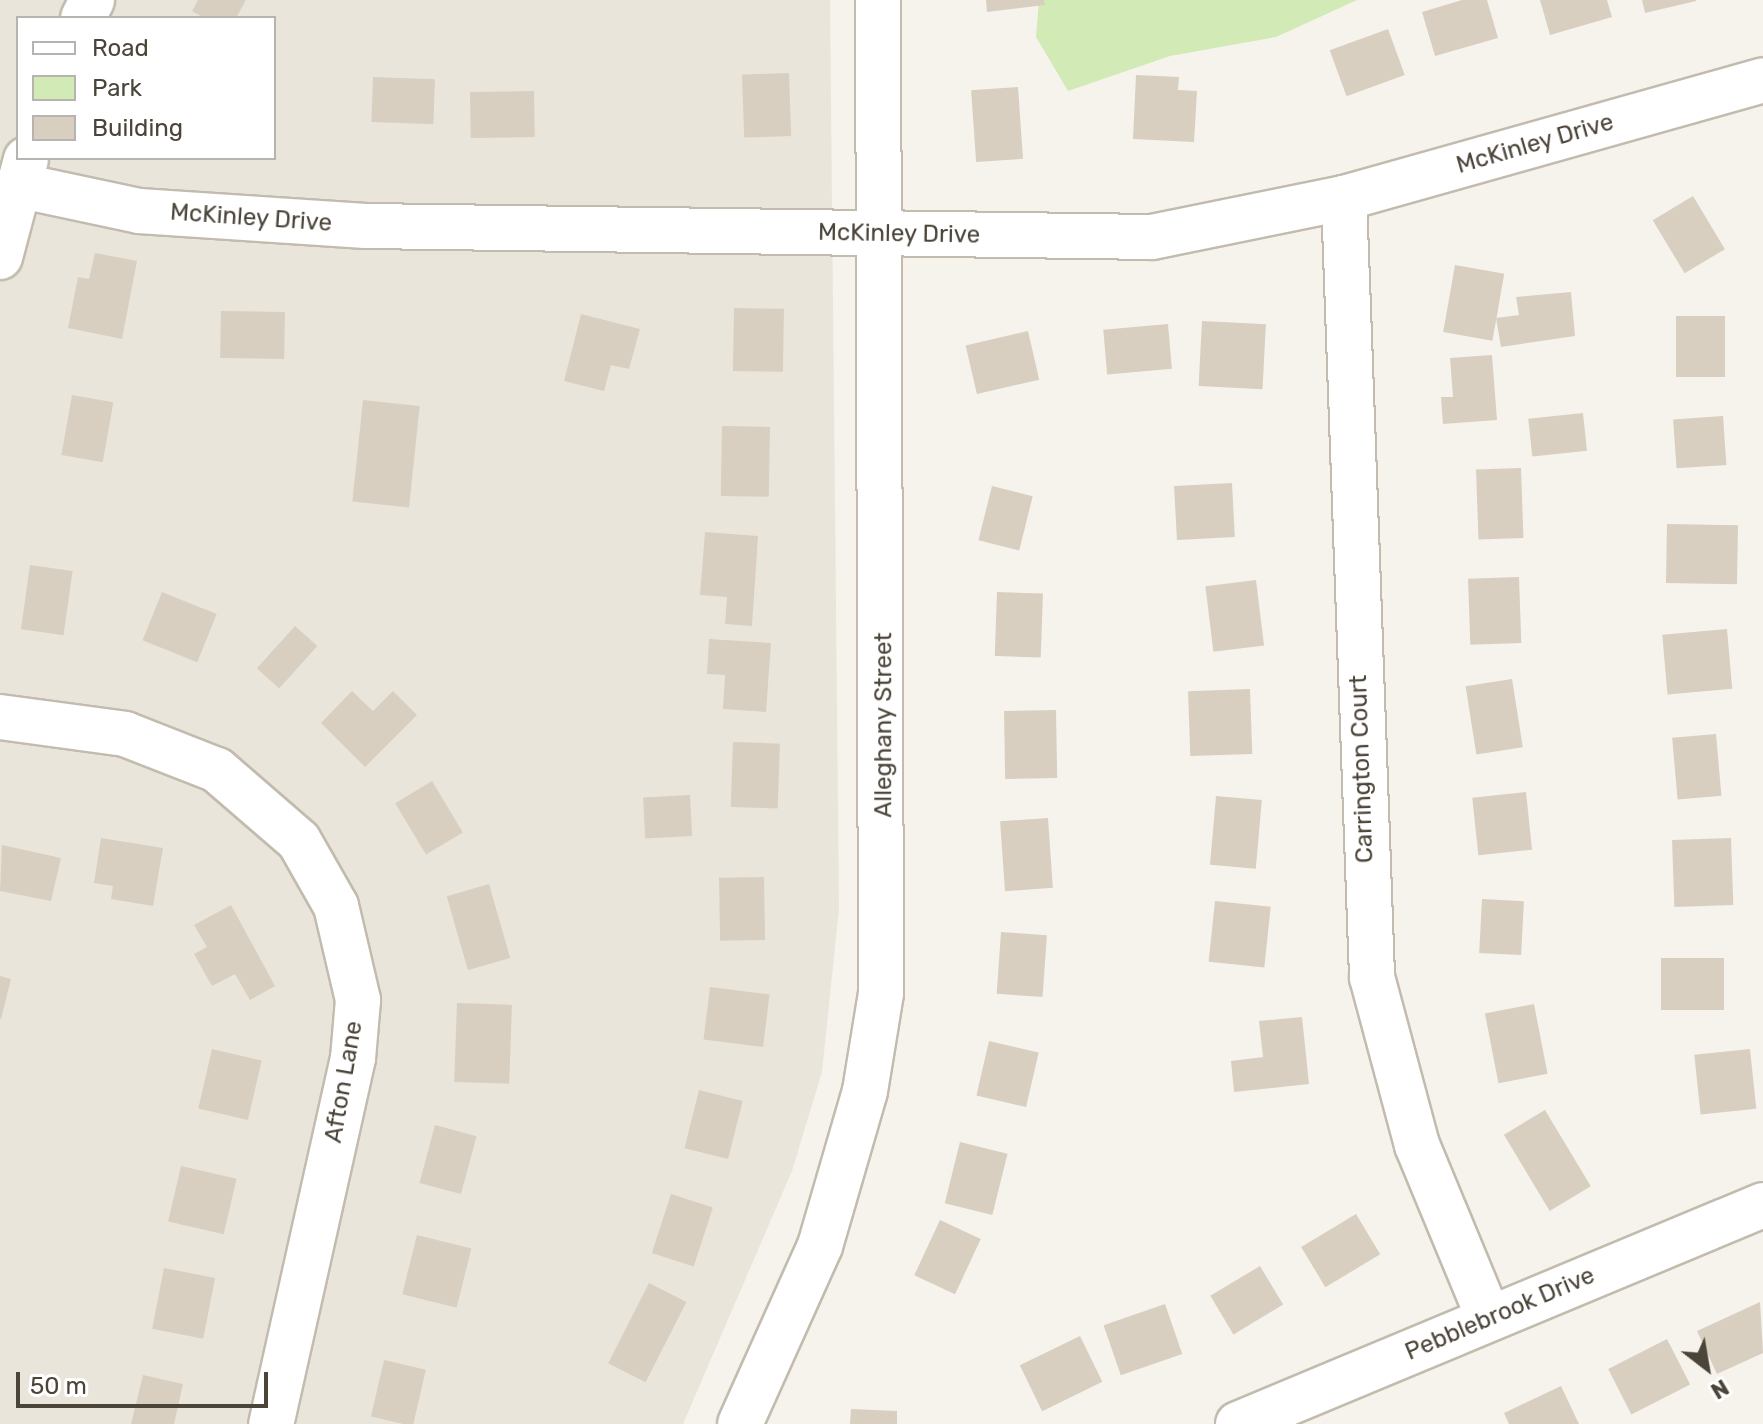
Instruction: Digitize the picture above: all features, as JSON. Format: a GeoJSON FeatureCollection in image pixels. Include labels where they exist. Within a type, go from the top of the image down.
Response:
{"type":"FeatureCollection","features":[{"type":"Feature","properties":{"kind":"street","name":"Alleghany Street"},"geometry":{"type":"LineString","coordinates":[[740,1424],[820,1246],[865,1091],[881,993],[878,0]]}},
{"type":"Feature","properties":{"kind":"street","name":"McKinley Drive"},"geometry":{"type":"LineString","coordinates":[[22,172],[139,211],[366,226],[1152,237],[1344,198],[1763,80]]}},
{"type":"Feature","properties":{"kind":"street"},"geometry":{"type":"LineString","coordinates":[[0,257],[22,172]]}},
{"type":"Feature","properties":{"kind":"street","name":"Carrington Court"},"geometry":{"type":"LineString","coordinates":[[1344,198],[1372,977],[1417,1145],[1489,1319]]}},
{"type":"Feature","properties":{"kind":"street","name":"Afton Lane"},"geometry":{"type":"LineString","coordinates":[[0,717],[125,734],[217,770],[299,841],[336,906],[358,1000],[353,1058],[271,1424]]}},
{"type":"Feature","properties":{"kind":"street","name":"Pebblebrook Drive"},"geometry":{"type":"LineString","coordinates":[[1238,1424],[1763,1205]]}},
{"type":"Feature","properties":{"kind":"shaded area"},"geometry":{"type":"Polygon","coordinates":[[[0,0],[830,0],[839,909],[822,1072],[792,1171],[683,1424],[0,1424],[0,0]]]}},
{"type":"Feature","properties":{"kind":"green space"},"geometry":{"type":"Polygon","coordinates":[[[1039,0],[1357,0],[1276,37],[1170,56],[1068,91],[1036,37],[1039,0]]]}},
{"type":"Feature","properties":{"kind":"building"},"geometry":{"type":"Polygon","coordinates":[[[198,0],[246,0],[237,16],[201,16],[192,11],[198,0]]]}},
{"type":"Feature","properties":{"kind":"building"},"geometry":{"type":"Polygon","coordinates":[[[986,0],[1044,0],[1045,5],[987,12],[986,0]]]}},
{"type":"Feature","properties":{"kind":"building"},"geometry":{"type":"Polygon","coordinates":[[[1462,0],[1487,0],[1498,38],[1435,56],[1422,12],[1462,0]]]}},
{"type":"Feature","properties":{"kind":"building"},"geometry":{"type":"Polygon","coordinates":[[[1540,0],[1607,0],[1612,17],[1550,35],[1540,0]]]}},
{"type":"Feature","properties":{"kind":"building"},"geometry":{"type":"Polygon","coordinates":[[[1642,0],[1696,0],[1696,1],[1645,13],[1642,0]]]}},
{"type":"Feature","properties":{"kind":"building"},"geometry":{"type":"Polygon","coordinates":[[[1388,29],[1405,75],[1346,96],[1330,50],[1388,29]]]}},
{"type":"Feature","properties":{"kind":"building"},"geometry":{"type":"Polygon","coordinates":[[[789,73],[791,136],[744,138],[742,75],[789,73]]]}},
{"type":"Feature","properties":{"kind":"building"},"geometry":{"type":"Polygon","coordinates":[[[1136,75],[1179,77],[1178,90],[1197,91],[1194,142],[1133,139],[1136,75]]]}},
{"type":"Feature","properties":{"kind":"building"},"geometry":{"type":"Polygon","coordinates":[[[373,77],[435,79],[433,124],[371,122],[373,77]]]}},
{"type":"Feature","properties":{"kind":"building"},"geometry":{"type":"Polygon","coordinates":[[[1018,87],[1023,159],[976,162],[971,90],[1018,87]]]}},
{"type":"Feature","properties":{"kind":"building"},"geometry":{"type":"Polygon","coordinates":[[[534,91],[535,137],[471,138],[470,92],[534,91]]]}},
{"type":"Feature","properties":{"kind":"building"},"geometry":{"type":"Polygon","coordinates":[[[1693,196],[1725,249],[1685,273],[1653,220],[1693,196]]]}},
{"type":"Feature","properties":{"kind":"building"},"geometry":{"type":"Polygon","coordinates":[[[95,253],[137,261],[122,339],[68,328],[78,277],[89,279],[95,253]]]}},
{"type":"Feature","properties":{"kind":"building"},"geometry":{"type":"Polygon","coordinates":[[[1455,265],[1504,274],[1492,341],[1443,332],[1455,265]]]}},
{"type":"Feature","properties":{"kind":"building"},"geometry":{"type":"Polygon","coordinates":[[[1571,292],[1575,336],[1501,347],[1496,318],[1519,315],[1516,297],[1571,292]]]}},
{"type":"Feature","properties":{"kind":"building"},"geometry":{"type":"Polygon","coordinates":[[[734,308],[784,309],[783,372],[733,371],[734,308]]]}},
{"type":"Feature","properties":{"kind":"building"},"geometry":{"type":"Polygon","coordinates":[[[221,311],[285,312],[284,359],[220,358],[221,311]]]}},
{"type":"Feature","properties":{"kind":"building"},"geometry":{"type":"Polygon","coordinates":[[[581,314],[640,329],[629,369],[611,365],[604,391],[564,381],[581,314]]]}},
{"type":"Feature","properties":{"kind":"building"},"geometry":{"type":"Polygon","coordinates":[[[1676,316],[1725,316],[1725,377],[1676,377],[1676,316]]]}},
{"type":"Feature","properties":{"kind":"building"},"geometry":{"type":"Polygon","coordinates":[[[1202,321],[1266,324],[1263,389],[1199,386],[1202,321]]]}},
{"type":"Feature","properties":{"kind":"building"},"geometry":{"type":"Polygon","coordinates":[[[1168,324],[1172,369],[1107,374],[1103,330],[1168,324]]]}},
{"type":"Feature","properties":{"kind":"building"},"geometry":{"type":"Polygon","coordinates":[[[1028,331],[1039,380],[977,394],[966,345],[1028,331]]]}},
{"type":"Feature","properties":{"kind":"building"},"geometry":{"type":"Polygon","coordinates":[[[1492,355],[1497,420],[1443,424],[1441,397],[1453,397],[1450,358],[1492,355]]]}},
{"type":"Feature","properties":{"kind":"building"},"geometry":{"type":"Polygon","coordinates":[[[72,395],[113,402],[103,462],[61,455],[72,395]]]}},
{"type":"Feature","properties":{"kind":"building"},"geometry":{"type":"Polygon","coordinates":[[[363,400],[420,406],[409,507],[352,501],[363,400]]]}},
{"type":"Feature","properties":{"kind":"building"},"geometry":{"type":"Polygon","coordinates":[[[1583,413],[1587,451],[1532,457],[1528,419],[1583,413]]]}},
{"type":"Feature","properties":{"kind":"building"},"geometry":{"type":"Polygon","coordinates":[[[1723,416],[1726,465],[1677,468],[1673,419],[1723,416]]]}},
{"type":"Feature","properties":{"kind":"building"},"geometry":{"type":"Polygon","coordinates":[[[722,426],[770,427],[769,497],[721,496],[722,426]]]}},
{"type":"Feature","properties":{"kind":"building"},"geometry":{"type":"Polygon","coordinates":[[[1521,468],[1523,538],[1478,540],[1476,470],[1521,468]]]}},
{"type":"Feature","properties":{"kind":"building"},"geometry":{"type":"Polygon","coordinates":[[[1232,483],[1235,537],[1177,540],[1174,486],[1232,483]]]}},
{"type":"Feature","properties":{"kind":"building"},"geometry":{"type":"Polygon","coordinates":[[[992,486],[1033,496],[1019,550],[978,540],[992,486]]]}},
{"type":"Feature","properties":{"kind":"building"},"geometry":{"type":"Polygon","coordinates":[[[1667,524],[1738,525],[1737,584],[1666,583],[1667,524]]]}},
{"type":"Feature","properties":{"kind":"building"},"geometry":{"type":"Polygon","coordinates":[[[705,532],[758,536],[752,626],[725,624],[727,597],[700,595],[705,532]]]}},
{"type":"Feature","properties":{"kind":"building"},"geometry":{"type":"Polygon","coordinates":[[[30,565],[73,571],[64,635],[21,629],[30,565]]]}},
{"type":"Feature","properties":{"kind":"building"},"geometry":{"type":"Polygon","coordinates":[[[1519,577],[1521,643],[1470,645],[1468,579],[1519,577]]]}},
{"type":"Feature","properties":{"kind":"building"},"geometry":{"type":"Polygon","coordinates":[[[1256,580],[1264,646],[1213,652],[1205,586],[1256,580]]]}},
{"type":"Feature","properties":{"kind":"building"},"geometry":{"type":"Polygon","coordinates":[[[162,592],[217,614],[197,662],[143,640],[162,592]]]}},
{"type":"Feature","properties":{"kind":"building"},"geometry":{"type":"Polygon","coordinates":[[[997,592],[1043,594],[1041,658],[995,656],[997,592]]]}},
{"type":"Feature","properties":{"kind":"building"},"geometry":{"type":"Polygon","coordinates":[[[295,626],[317,646],[279,688],[257,668],[295,626]]]}},
{"type":"Feature","properties":{"kind":"building"},"geometry":{"type":"Polygon","coordinates":[[[1727,629],[1732,689],[1667,694],[1662,635],[1727,629]]]}},
{"type":"Feature","properties":{"kind":"building"},"geometry":{"type":"Polygon","coordinates":[[[709,639],[771,643],[766,712],[723,709],[725,675],[707,674],[709,639]]]}},
{"type":"Feature","properties":{"kind":"building"},"geometry":{"type":"Polygon","coordinates":[[[1512,679],[1523,747],[1476,755],[1466,686],[1512,679]]]}},
{"type":"Feature","properties":{"kind":"building"},"geometry":{"type":"Polygon","coordinates":[[[1250,689],[1252,754],[1190,756],[1188,691],[1250,689]]]}},
{"type":"Feature","properties":{"kind":"building"},"geometry":{"type":"Polygon","coordinates":[[[352,691],[373,711],[393,691],[417,715],[365,767],[321,723],[352,691]]]}},
{"type":"Feature","properties":{"kind":"building"},"geometry":{"type":"Polygon","coordinates":[[[1056,710],[1057,778],[1005,779],[1004,711],[1056,710]]]}},
{"type":"Feature","properties":{"kind":"building"},"geometry":{"type":"Polygon","coordinates":[[[1716,734],[1721,796],[1678,800],[1672,738],[1716,734]]]}},
{"type":"Feature","properties":{"kind":"building"},"geometry":{"type":"Polygon","coordinates":[[[733,742],[780,744],[778,809],[731,807],[733,742]]]}},
{"type":"Feature","properties":{"kind":"building"},"geometry":{"type":"Polygon","coordinates":[[[432,781],[463,832],[426,855],[395,803],[432,781]]]}},
{"type":"Feature","properties":{"kind":"building"},"geometry":{"type":"Polygon","coordinates":[[[1526,792],[1532,850],[1478,855],[1472,798],[1526,792]]]}},
{"type":"Feature","properties":{"kind":"building"},"geometry":{"type":"Polygon","coordinates":[[[690,795],[692,836],[645,838],[643,797],[690,795]]]}},
{"type":"Feature","properties":{"kind":"building"},"geometry":{"type":"Polygon","coordinates":[[[1216,796],[1262,800],[1256,869],[1210,865],[1216,796]]]}},
{"type":"Feature","properties":{"kind":"building"},"geometry":{"type":"Polygon","coordinates":[[[1048,818],[1053,888],[1005,891],[1000,821],[1048,818]]]}},
{"type":"Feature","properties":{"kind":"building"},"geometry":{"type":"Polygon","coordinates":[[[101,838],[163,848],[153,906],[111,899],[113,886],[94,883],[101,838]]]}},
{"type":"Feature","properties":{"kind":"building"},"geometry":{"type":"Polygon","coordinates":[[[1731,838],[1733,905],[1674,907],[1672,840],[1731,838]]]}},
{"type":"Feature","properties":{"kind":"building"},"geometry":{"type":"Polygon","coordinates":[[[2,845],[61,858],[51,901],[0,891],[2,845]]]}},
{"type":"Feature","properties":{"kind":"building"},"geometry":{"type":"Polygon","coordinates":[[[764,877],[765,940],[720,941],[719,878],[764,877]]]}},
{"type":"Feature","properties":{"kind":"building"},"geometry":{"type":"Polygon","coordinates":[[[489,884],[510,958],[468,970],[447,896],[489,884]]]}},
{"type":"Feature","properties":{"kind":"building"},"geometry":{"type":"Polygon","coordinates":[[[1482,899],[1524,901],[1521,955],[1479,953],[1482,899]]]}},
{"type":"Feature","properties":{"kind":"building"},"geometry":{"type":"Polygon","coordinates":[[[1215,901],[1271,907],[1264,968],[1209,962],[1215,901]]]}},
{"type":"Feature","properties":{"kind":"building"},"geometry":{"type":"Polygon","coordinates":[[[231,905],[275,986],[250,1000],[235,974],[212,986],[194,954],[207,947],[194,925],[231,905]]]}},
{"type":"Feature","properties":{"kind":"building"},"geometry":{"type":"Polygon","coordinates":[[[1001,932],[1047,935],[1043,997],[997,994],[1001,932]]]}},
{"type":"Feature","properties":{"kind":"building"},"geometry":{"type":"Polygon","coordinates":[[[1661,958],[1724,958],[1724,1010],[1661,1010],[1661,958]]]}},
{"type":"Feature","properties":{"kind":"building"},"geometry":{"type":"Polygon","coordinates":[[[0,976],[11,979],[1,1019],[0,1019],[0,976]]]}},
{"type":"Feature","properties":{"kind":"building"},"geometry":{"type":"Polygon","coordinates":[[[710,987],[770,994],[763,1047],[704,1040],[710,987]]]}},
{"type":"Feature","properties":{"kind":"building"},"geometry":{"type":"Polygon","coordinates":[[[457,1003],[512,1005],[509,1084],[454,1082],[457,1003]]]}},
{"type":"Feature","properties":{"kind":"building"},"geometry":{"type":"Polygon","coordinates":[[[1534,1004],[1548,1074],[1498,1083],[1485,1014],[1534,1004]]]}},
{"type":"Feature","properties":{"kind":"building"},"geometry":{"type":"Polygon","coordinates":[[[1302,1017],[1309,1084],[1234,1092],[1231,1061],[1263,1057],[1259,1021],[1302,1017]]]}},
{"type":"Feature","properties":{"kind":"building"},"geometry":{"type":"Polygon","coordinates":[[[989,1041],[1039,1052],[1026,1107],[976,1096],[989,1041]]]}},
{"type":"Feature","properties":{"kind":"building"},"geometry":{"type":"Polygon","coordinates":[[[212,1049],[262,1060],[248,1120],[198,1108],[212,1049]]]}},
{"type":"Feature","properties":{"kind":"building"},"geometry":{"type":"Polygon","coordinates":[[[1750,1049],[1756,1109],[1701,1115],[1694,1055],[1750,1049]]]}},
{"type":"Feature","properties":{"kind":"building"},"geometry":{"type":"Polygon","coordinates":[[[699,1090],[743,1101],[728,1159],[684,1148],[699,1090]]]}},
{"type":"Feature","properties":{"kind":"building"},"geometry":{"type":"Polygon","coordinates":[[[1545,1110],[1591,1186],[1550,1211],[1504,1135],[1545,1110]]]}},
{"type":"Feature","properties":{"kind":"building"},"geometry":{"type":"Polygon","coordinates":[[[435,1125],[477,1136],[461,1194],[419,1183],[435,1125]]]}},
{"type":"Feature","properties":{"kind":"building"},"geometry":{"type":"Polygon","coordinates":[[[960,1142],[1008,1154],[992,1215],[945,1203],[960,1142]]]}},
{"type":"Feature","properties":{"kind":"building"},"geometry":{"type":"Polygon","coordinates":[[[181,1166],[237,1179],[224,1234],[168,1222],[181,1166]]]}},
{"type":"Feature","properties":{"kind":"building"},"geometry":{"type":"Polygon","coordinates":[[[671,1194],[713,1208],[694,1267],[652,1253],[671,1194]]]}},
{"type":"Feature","properties":{"kind":"building"},"geometry":{"type":"Polygon","coordinates":[[[1356,1214],[1380,1254],[1325,1287],[1301,1247],[1356,1214]]]}},
{"type":"Feature","properties":{"kind":"building"},"geometry":{"type":"Polygon","coordinates":[[[940,1220],[981,1239],[955,1294],[914,1275],[940,1220]]]}},
{"type":"Feature","properties":{"kind":"building"},"geometry":{"type":"Polygon","coordinates":[[[417,1235],[471,1249],[457,1308],[402,1294],[417,1235]]]}},
{"type":"Feature","properties":{"kind":"building"},"geometry":{"type":"Polygon","coordinates":[[[1260,1266],[1283,1305],[1233,1334],[1210,1296],[1260,1266]]]}},
{"type":"Feature","properties":{"kind":"building"},"geometry":{"type":"Polygon","coordinates":[[[164,1268],[215,1278],[203,1339],[152,1329],[164,1268]]]}},
{"type":"Feature","properties":{"kind":"building"},"geometry":{"type":"Polygon","coordinates":[[[649,1283],[686,1302],[646,1382],[608,1363],[649,1283]]]}},
{"type":"Feature","properties":{"kind":"building"},"geometry":{"type":"Polygon","coordinates":[[[1760,1302],[1763,1353],[1717,1374],[1697,1331],[1760,1302]]]}},
{"type":"Feature","properties":{"kind":"building"},"geometry":{"type":"Polygon","coordinates":[[[1165,1304],[1182,1354],[1121,1375],[1104,1325],[1165,1304]]]}},
{"type":"Feature","properties":{"kind":"building"},"geometry":{"type":"Polygon","coordinates":[[[1080,1336],[1102,1382],[1042,1411],[1020,1365],[1080,1336]]]}},
{"type":"Feature","properties":{"kind":"building"},"geometry":{"type":"Polygon","coordinates":[[[1667,1339],[1690,1384],[1631,1414],[1608,1369],[1667,1339]]]}},
{"type":"Feature","properties":{"kind":"building"},"geometry":{"type":"Polygon","coordinates":[[[384,1360],[426,1370],[413,1424],[371,1417],[384,1360]]]}},
{"type":"Feature","properties":{"kind":"building"},"geometry":{"type":"Polygon","coordinates":[[[143,1375],[183,1384],[174,1424],[131,1424],[143,1375]]]}},
{"type":"Feature","properties":{"kind":"building"},"geometry":{"type":"Polygon","coordinates":[[[1561,1386],[1579,1424],[1509,1424],[1504,1413],[1561,1386]]]}},
{"type":"Feature","properties":{"kind":"building"},"geometry":{"type":"Polygon","coordinates":[[[851,1409],[897,1411],[897,1424],[850,1424],[851,1409]]]}}]}
